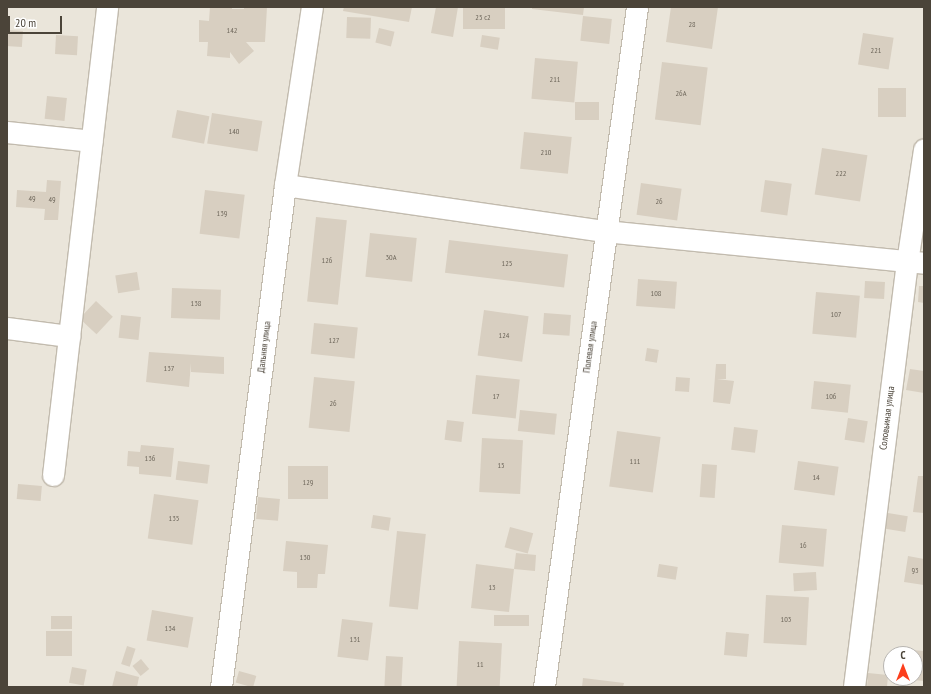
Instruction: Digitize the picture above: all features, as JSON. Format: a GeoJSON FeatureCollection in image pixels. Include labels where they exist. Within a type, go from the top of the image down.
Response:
{"type":"FeatureCollection","features":[{"type":"Feature","properties":{"kind":"street"},"geometry":{"type":"LineString","coordinates":[[53,475],[107,7]]}},
{"type":"Feature","properties":{"kind":"street","name":"Дальняя улица"},"geometry":{"type":"LineString","coordinates":[[221,687],[285,185],[312,7]]}},
{"type":"Feature","properties":{"kind":"street","name":"Полевая улица"},"geometry":{"type":"LineString","coordinates":[[544,687],[605,231],[637,7]]}},
{"type":"Feature","properties":{"kind":"street"},"geometry":{"type":"LineString","coordinates":[[7,132],[92,141]]}},
{"type":"Feature","properties":{"kind":"street","name":"Соловьиная улица"},"geometry":{"type":"LineString","coordinates":[[854,687],[915,262],[924,149]]}},
{"type":"Feature","properties":{"kind":"street"},"geometry":{"type":"LineString","coordinates":[[285,185],[605,231],[915,262]]}},
{"type":"Feature","properties":{"kind":"street"},"geometry":{"type":"LineString","coordinates":[[7,328],[69,336]]}},
{"type":"Feature","properties":{"kind":"shaded area"},"geometry":{"type":"Polygon","coordinates":[[[7,7],[924,7],[924,687],[7,687],[7,7]]]}},
{"type":"Feature","properties":{"kind":"building"},"geometry":{"type":"Polygon","coordinates":[[[210,7],[232,7],[232,9],[244,9],[244,7],[267,7],[265,42],[246,42],[254,51],[239,64],[230,52],[230,58],[207,56],[208,42],[199,42],[199,20],[209,21],[210,7]]]}},
{"type":"Feature","properties":{"kind":"building"},"geometry":{"type":"Polygon","coordinates":[[[344,7],[412,7],[409,22],[343,11],[344,7]]]}},
{"type":"Feature","properties":{"kind":"building"},"geometry":{"type":"Polygon","coordinates":[[[436,7],[458,7],[453,37],[431,33],[436,7]]]}},
{"type":"Feature","properties":{"kind":"building"},"geometry":{"type":"Polygon","coordinates":[[[463,7],[505,7],[505,29],[463,29],[463,7]]]}},
{"type":"Feature","properties":{"kind":"building"},"geometry":{"type":"Polygon","coordinates":[[[532,7],[584,7],[583,15],[532,9],[532,7]]]}},
{"type":"Feature","properties":{"kind":"building"},"geometry":{"type":"Polygon","coordinates":[[[671,7],[718,7],[712,49],[666,42],[671,7]]]}},
{"type":"Feature","properties":{"kind":"building"},"geometry":{"type":"Polygon","coordinates":[[[583,16],[612,19],[609,44],[580,41],[583,16]]]}},
{"type":"Feature","properties":{"kind":"building"},"geometry":{"type":"Polygon","coordinates":[[[347,17],[371,18],[370,39],[346,38],[347,17]]]}},
{"type":"Feature","properties":{"kind":"building"},"geometry":{"type":"Polygon","coordinates":[[[379,28],[395,32],[391,46],[375,43],[379,28]]]}},
{"type":"Feature","properties":{"kind":"building"},"geometry":{"type":"Polygon","coordinates":[[[7,30],[23,31],[22,47],[7,46],[7,30]]]}},
{"type":"Feature","properties":{"kind":"building"},"geometry":{"type":"Polygon","coordinates":[[[863,33],[894,38],[889,69],[858,65],[863,33]]]}},
{"type":"Feature","properties":{"kind":"building"},"geometry":{"type":"Polygon","coordinates":[[[56,35],[78,36],[77,55],[55,54],[56,35]]]}},
{"type":"Feature","properties":{"kind":"building"},"geometry":{"type":"Polygon","coordinates":[[[482,35],[500,38],[498,50],[480,47],[482,35]]]}},
{"type":"Feature","properties":{"kind":"building"},"geometry":{"type":"Polygon","coordinates":[[[535,58],[578,62],[574,103],[531,99],[535,58]]]}},
{"type":"Feature","properties":{"kind":"building"},"geometry":{"type":"Polygon","coordinates":[[[662,62],[708,68],[701,125],[655,120],[662,62]]]}},
{"type":"Feature","properties":{"kind":"building"},"geometry":{"type":"Polygon","coordinates":[[[878,88],[906,88],[906,117],[878,117],[878,88]]]}},
{"type":"Feature","properties":{"kind":"building"},"geometry":{"type":"Polygon","coordinates":[[[47,96],[67,98],[64,121],[45,119],[47,96]]]}},
{"type":"Feature","properties":{"kind":"building"},"geometry":{"type":"Polygon","coordinates":[[[575,102],[599,102],[599,120],[575,120],[575,102]]]}},
{"type":"Feature","properties":{"kind":"building"},"geometry":{"type":"Polygon","coordinates":[[[177,110],[209,116],[204,144],[172,137],[177,110]]]}},
{"type":"Feature","properties":{"kind":"building"},"geometry":{"type":"Polygon","coordinates":[[[212,113],[262,121],[258,152],[207,144],[212,113]]]}},
{"type":"Feature","properties":{"kind":"building"},"geometry":{"type":"Polygon","coordinates":[[[524,132],[572,137],[568,174],[520,169],[524,132]]]}},
{"type":"Feature","properties":{"kind":"building"},"geometry":{"type":"Polygon","coordinates":[[[822,148],[867,155],[860,202],[815,194],[822,148]]]}},
{"type":"Feature","properties":{"kind":"building"},"geometry":{"type":"Polygon","coordinates":[[[47,180],[61,181],[58,220],[44,220],[45,209],[16,207],[17,190],[46,192],[47,180]]]}},
{"type":"Feature","properties":{"kind":"building"},"geometry":{"type":"Polygon","coordinates":[[[765,180],[792,184],[787,215],[761,212],[765,180]]]}},
{"type":"Feature","properties":{"kind":"building"},"geometry":{"type":"Polygon","coordinates":[[[641,183],[682,189],[677,220],[637,215],[641,183]]]}},
{"type":"Feature","properties":{"kind":"building"},"geometry":{"type":"Polygon","coordinates":[[[205,190],[245,195],[239,239],[200,234],[205,190]]]}},
{"type":"Feature","properties":{"kind":"building"},"geometry":{"type":"Polygon","coordinates":[[[316,217],[347,220],[338,305],[307,302],[316,217]]]}},
{"type":"Feature","properties":{"kind":"building"},"geometry":{"type":"Polygon","coordinates":[[[370,233],[417,238],[412,282],[365,277],[370,233]]]}},
{"type":"Feature","properties":{"kind":"building"},"geometry":{"type":"Polygon","coordinates":[[[449,240],[568,255],[564,287],[445,273],[449,240]]]}},
{"type":"Feature","properties":{"kind":"building"},"geometry":{"type":"Polygon","coordinates":[[[137,272],[140,290],[118,293],[115,275],[137,272]]]}},
{"type":"Feature","properties":{"kind":"building"},"geometry":{"type":"Polygon","coordinates":[[[638,279],[677,282],[675,309],[636,306],[638,279]]]}},
{"type":"Feature","properties":{"kind":"building"},"geometry":{"type":"Polygon","coordinates":[[[865,281],[885,282],[884,299],[864,298],[865,281]]]}},
{"type":"Feature","properties":{"kind":"building"},"geometry":{"type":"Polygon","coordinates":[[[919,286],[924,286],[924,303],[918,302],[919,286]]]}},
{"type":"Feature","properties":{"kind":"building"},"geometry":{"type":"Polygon","coordinates":[[[172,288],[221,290],[220,320],[171,318],[172,288]]]}},
{"type":"Feature","properties":{"kind":"building"},"geometry":{"type":"Polygon","coordinates":[[[816,292],[860,296],[856,338],[812,334],[816,292]]]}},
{"type":"Feature","properties":{"kind":"building"},"geometry":{"type":"Polygon","coordinates":[[[96,301],[113,317],[96,334],[80,319],[96,301]]]}},
{"type":"Feature","properties":{"kind":"building"},"geometry":{"type":"Polygon","coordinates":[[[484,310],[529,316],[522,362],[478,356],[484,310]]]}},
{"type":"Feature","properties":{"kind":"building"},"geometry":{"type":"Polygon","coordinates":[[[544,313],[571,315],[569,336],[543,334],[544,313]]]}},
{"type":"Feature","properties":{"kind":"building"},"geometry":{"type":"Polygon","coordinates":[[[121,315],[141,317],[138,340],[119,338],[121,315]]]}},
{"type":"Feature","properties":{"kind":"building"},"geometry":{"type":"Polygon","coordinates":[[[314,323],[358,328],[355,358],[311,354],[314,323]]]}},
{"type":"Feature","properties":{"kind":"building"},"geometry":{"type":"Polygon","coordinates":[[[647,348],[659,350],[657,363],[645,361],[647,348]]]}},
{"type":"Feature","properties":{"kind":"building"},"geometry":{"type":"Polygon","coordinates":[[[149,352],[224,357],[224,374],[191,372],[191,363],[189,387],[146,382],[149,352]]]}},
{"type":"Feature","properties":{"kind":"building"},"geometry":{"type":"Polygon","coordinates":[[[716,364],[726,364],[726,379],[717,379],[734,381],[730,404],[713,402],[716,364]]]}},
{"type":"Feature","properties":{"kind":"building"},"geometry":{"type":"Polygon","coordinates":[[[910,369],[924,371],[924,393],[906,390],[910,369]]]}},
{"type":"Feature","properties":{"kind":"building"},"geometry":{"type":"Polygon","coordinates":[[[476,375],[520,380],[516,418],[472,414],[476,375]]]}},
{"type":"Feature","properties":{"kind":"building"},"geometry":{"type":"Polygon","coordinates":[[[314,377],[355,381],[349,432],[309,428],[314,377]]]}},
{"type":"Feature","properties":{"kind":"building"},"geometry":{"type":"Polygon","coordinates":[[[676,377],[690,378],[689,392],[675,391],[676,377]]]}},
{"type":"Feature","properties":{"kind":"building"},"geometry":{"type":"Polygon","coordinates":[[[814,381],[851,385],[848,413],[811,409],[814,381]]]}},
{"type":"Feature","properties":{"kind":"building"},"geometry":{"type":"Polygon","coordinates":[[[520,410],[557,414],[555,435],[518,431],[520,410]]]}},
{"type":"Feature","properties":{"kind":"building"},"geometry":{"type":"Polygon","coordinates":[[[848,418],[868,421],[864,443],[845,440],[848,418]]]}},
{"type":"Feature","properties":{"kind":"building"},"geometry":{"type":"Polygon","coordinates":[[[447,420],[464,422],[461,442],[445,440],[447,420]]]}},
{"type":"Feature","properties":{"kind":"building"},"geometry":{"type":"Polygon","coordinates":[[[734,427],[758,430],[755,453],[731,450],[734,427]]]}},
{"type":"Feature","properties":{"kind":"building"},"geometry":{"type":"Polygon","coordinates":[[[617,431],[661,437],[653,493],[609,486],[617,431]]]}},
{"type":"Feature","properties":{"kind":"building"},"geometry":{"type":"Polygon","coordinates":[[[482,438],[523,440],[520,494],[479,492],[482,438]]]}},
{"type":"Feature","properties":{"kind":"building"},"geometry":{"type":"Polygon","coordinates":[[[141,445],[174,448],[171,477],[139,474],[139,467],[127,466],[128,451],[140,452],[141,445]]]}},
{"type":"Feature","properties":{"kind":"building"},"geometry":{"type":"Polygon","coordinates":[[[178,461],[210,465],[207,484],[176,480],[178,461]]]}},
{"type":"Feature","properties":{"kind":"building"},"geometry":{"type":"Polygon","coordinates":[[[798,461],[839,467],[835,495],[794,490],[798,461]]]}},
{"type":"Feature","properties":{"kind":"building"},"geometry":{"type":"Polygon","coordinates":[[[702,464],[717,465],[715,498],[700,497],[702,464]]]}},
{"type":"Feature","properties":{"kind":"building"},"geometry":{"type":"Polygon","coordinates":[[[288,466],[328,466],[328,499],[288,499],[288,466]]]}},
{"type":"Feature","properties":{"kind":"building"},"geometry":{"type":"Polygon","coordinates":[[[918,476],[924,476],[924,513],[913,512],[918,476]]]}},
{"type":"Feature","properties":{"kind":"building"},"geometry":{"type":"Polygon","coordinates":[[[18,484],[42,486],[41,501],[17,499],[18,484]]]}},
{"type":"Feature","properties":{"kind":"building"},"geometry":{"type":"Polygon","coordinates":[[[154,494],[199,500],[192,545],[148,539],[154,494]]]}},
{"type":"Feature","properties":{"kind":"building"},"geometry":{"type":"Polygon","coordinates":[[[258,497],[280,499],[278,521],[256,519],[258,497]]]}},
{"type":"Feature","properties":{"kind":"building"},"geometry":{"type":"Polygon","coordinates":[[[888,513],[908,516],[905,532],[885,529],[888,513]]]}},
{"type":"Feature","properties":{"kind":"building"},"geometry":{"type":"Polygon","coordinates":[[[373,515],[391,518],[389,531],[371,528],[373,515]]]}},
{"type":"Feature","properties":{"kind":"building"},"geometry":{"type":"Polygon","coordinates":[[[782,525],[827,529],[824,567],[779,563],[782,525]]]}},
{"type":"Feature","properties":{"kind":"building"},"geometry":{"type":"Polygon","coordinates":[[[510,527],[533,533],[528,553],[505,547],[510,527]]]}},
{"type":"Feature","properties":{"kind":"building"},"geometry":{"type":"Polygon","coordinates":[[[397,531],[426,534],[418,610],[389,607],[397,531]]]}},
{"type":"Feature","properties":{"kind":"building"},"geometry":{"type":"Polygon","coordinates":[[[286,541],[328,545],[325,574],[318,574],[317,588],[297,588],[297,572],[283,571],[286,541]]]}},
{"type":"Feature","properties":{"kind":"building"},"geometry":{"type":"Polygon","coordinates":[[[516,553],[536,555],[535,571],[514,569],[516,553]]]}},
{"type":"Feature","properties":{"kind":"building"},"geometry":{"type":"Polygon","coordinates":[[[908,556],[924,559],[924,585],[904,582],[908,556]]]}},
{"type":"Feature","properties":{"kind":"building"},"geometry":{"type":"Polygon","coordinates":[[[476,564],[514,569],[509,612],[471,608],[476,564]]]}},
{"type":"Feature","properties":{"kind":"building"},"geometry":{"type":"Polygon","coordinates":[[[659,564],[678,567],[676,580],[657,577],[659,564]]]}},
{"type":"Feature","properties":{"kind":"building"},"geometry":{"type":"Polygon","coordinates":[[[816,572],[817,590],[794,591],[793,573],[816,572]]]}},
{"type":"Feature","properties":{"kind":"building"},"geometry":{"type":"Polygon","coordinates":[[[766,595],[809,597],[806,645],[763,643],[766,595]]]}},
{"type":"Feature","properties":{"kind":"building"},"geometry":{"type":"Polygon","coordinates":[[[152,610],[193,617],[188,648],[147,641],[152,610]]]}},
{"type":"Feature","properties":{"kind":"building"},"geometry":{"type":"Polygon","coordinates":[[[494,615],[529,615],[529,626],[494,626],[494,615]]]}},
{"type":"Feature","properties":{"kind":"building"},"geometry":{"type":"Polygon","coordinates":[[[51,616],[72,616],[72,629],[51,629],[51,616]]]}},
{"type":"Feature","properties":{"kind":"building"},"geometry":{"type":"Polygon","coordinates":[[[342,619],[373,623],[368,660],[337,657],[342,619]]]}},
{"type":"Feature","properties":{"kind":"building"},"geometry":{"type":"Polygon","coordinates":[[[46,631],[72,631],[72,656],[46,656],[46,631]]]}},
{"type":"Feature","properties":{"kind":"building"},"geometry":{"type":"Polygon","coordinates":[[[726,632],[749,634],[747,657],[724,655],[726,632]]]}},
{"type":"Feature","properties":{"kind":"building"},"geometry":{"type":"Polygon","coordinates":[[[459,641],[502,643],[500,687],[457,686],[459,641]]]}},
{"type":"Feature","properties":{"kind":"building"},"geometry":{"type":"Polygon","coordinates":[[[127,646],[136,649],[130,667],[121,664],[127,646]]]}},
{"type":"Feature","properties":{"kind":"building"},"geometry":{"type":"Polygon","coordinates":[[[923,651],[924,651],[923,681],[923,651]]]}},
{"type":"Feature","properties":{"kind":"building"},"geometry":{"type":"Polygon","coordinates":[[[386,656],[403,657],[401,687],[384,687],[386,656]]]}},
{"type":"Feature","properties":{"kind":"building"},"geometry":{"type":"Polygon","coordinates":[[[141,659],[149,669],[141,676],[132,666],[141,659]]]}},
{"type":"Feature","properties":{"kind":"building"},"geometry":{"type":"Polygon","coordinates":[[[72,667],[87,670],[84,686],[69,683],[72,667]]]}},
{"type":"Feature","properties":{"kind":"building"},"geometry":{"type":"Polygon","coordinates":[[[116,671],[139,677],[137,687],[112,687],[116,671]]]}},
{"type":"Feature","properties":{"kind":"building"},"geometry":{"type":"Polygon","coordinates":[[[239,671],[256,676],[253,687],[236,683],[239,671]]]}},
{"type":"Feature","properties":{"kind":"building"},"geometry":{"type":"Polygon","coordinates":[[[868,673],[883,674],[883,686],[887,687],[867,687],[868,673]]]}},
{"type":"Feature","properties":{"kind":"building"},"geometry":{"type":"Polygon","coordinates":[[[583,678],[624,683],[623,687],[582,687],[583,678]]]}}]}
